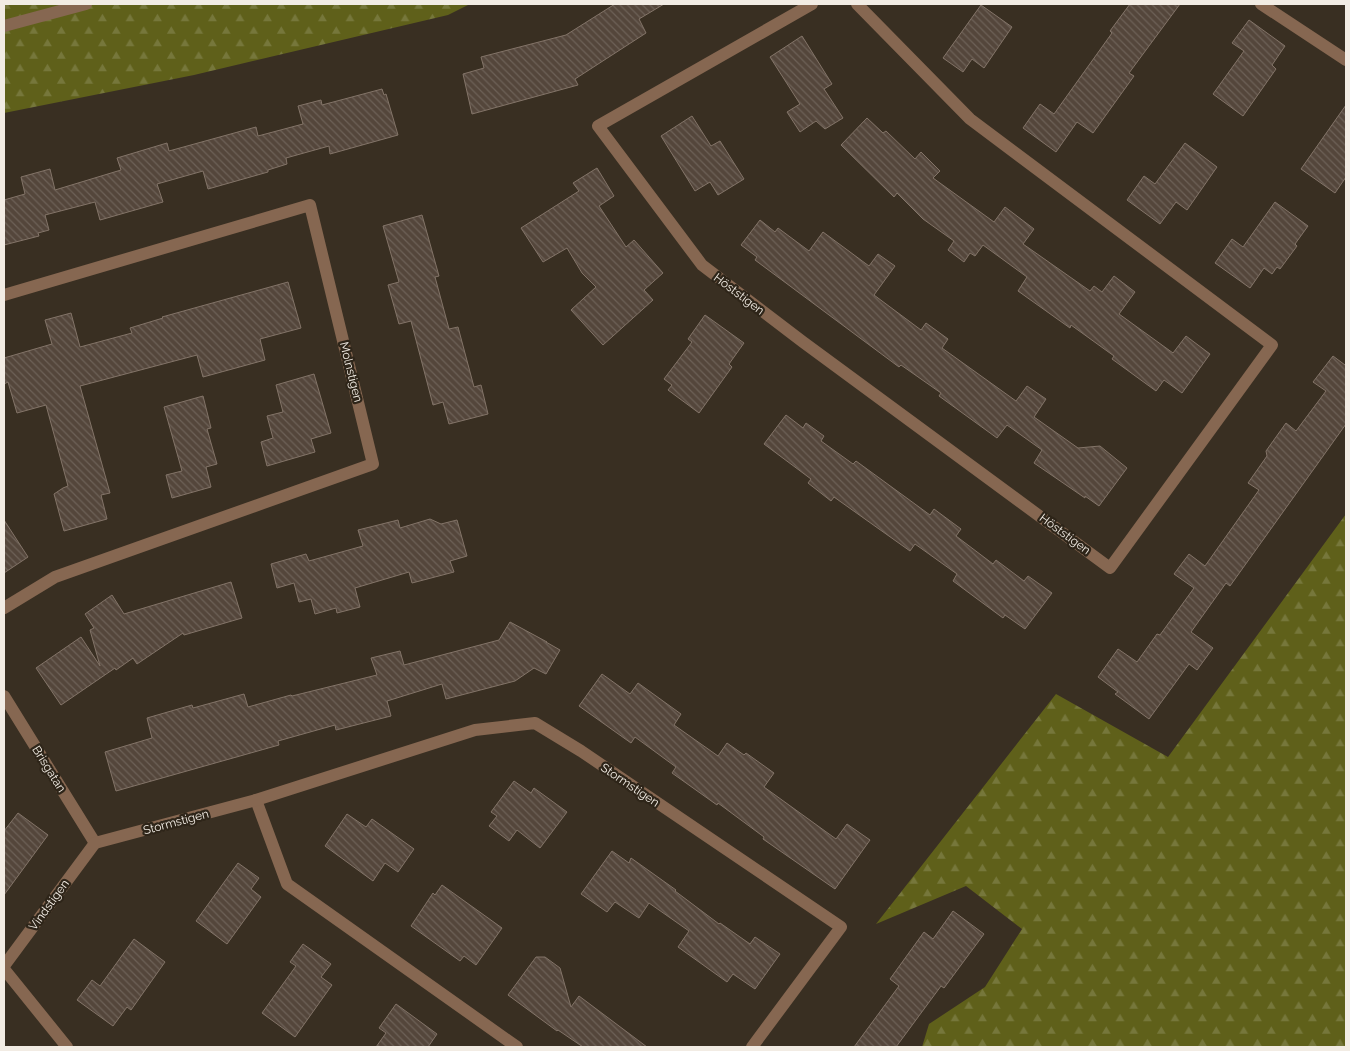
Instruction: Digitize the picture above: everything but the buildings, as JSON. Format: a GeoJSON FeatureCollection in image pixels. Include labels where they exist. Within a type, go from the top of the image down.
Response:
{"type":"FeatureCollection","features":[{"type":"Feature","properties":{"kind":"street"},"geometry":{"type":"LineString","coordinates":[[4,26],[86,4]]}},
{"type":"Feature","properties":{"kind":"street","name":"Höststigen"},"geometry":{"type":"LineString","coordinates":[[812,4],[598,126],[702,265],[803,342],[1110,568],[1272,344],[970,119],[857,4]]}},
{"type":"Feature","properties":{"kind":"street"},"geometry":{"type":"LineString","coordinates":[[1261,4],[1346,60]]}},
{"type":"Feature","properties":{"kind":"street","name":"Molnstigen"},"geometry":{"type":"LineString","coordinates":[[4,295],[310,205],[373,464],[55,577],[4,608]]}},
{"type":"Feature","properties":{"kind":"street","name":"Brisgatan"},"geometry":{"type":"LineString","coordinates":[[4,696],[95,843]]}},
{"type":"Feature","properties":{"kind":"street","name":"Stormstigen"},"geometry":{"type":"LineString","coordinates":[[95,843],[256,800],[475,730],[535,723],[581,751],[841,927],[752,1047]]}},
{"type":"Feature","properties":{"kind":"street"},"geometry":{"type":"LineString","coordinates":[[256,800],[287,884],[517,1047]]}},
{"type":"Feature","properties":{"kind":"street","name":"Vindstigen"},"geometry":{"type":"LineString","coordinates":[[68,1047],[4,968],[95,843]]}},
{"type":"Feature","properties":{"kind":"green space"},"geometry":{"type":"Polygon","coordinates":[[[4,4],[470,4],[448,15],[194,75],[4,113],[4,4]]]}},
{"type":"Feature","properties":{"kind":"green space"},"geometry":{"type":"Polygon","coordinates":[[[1346,514],[1346,1047],[922,1047],[929,1024],[985,987],[1022,929],[966,886],[876,924],[1056,694],[1168,757],[1346,514]]]}}]}
